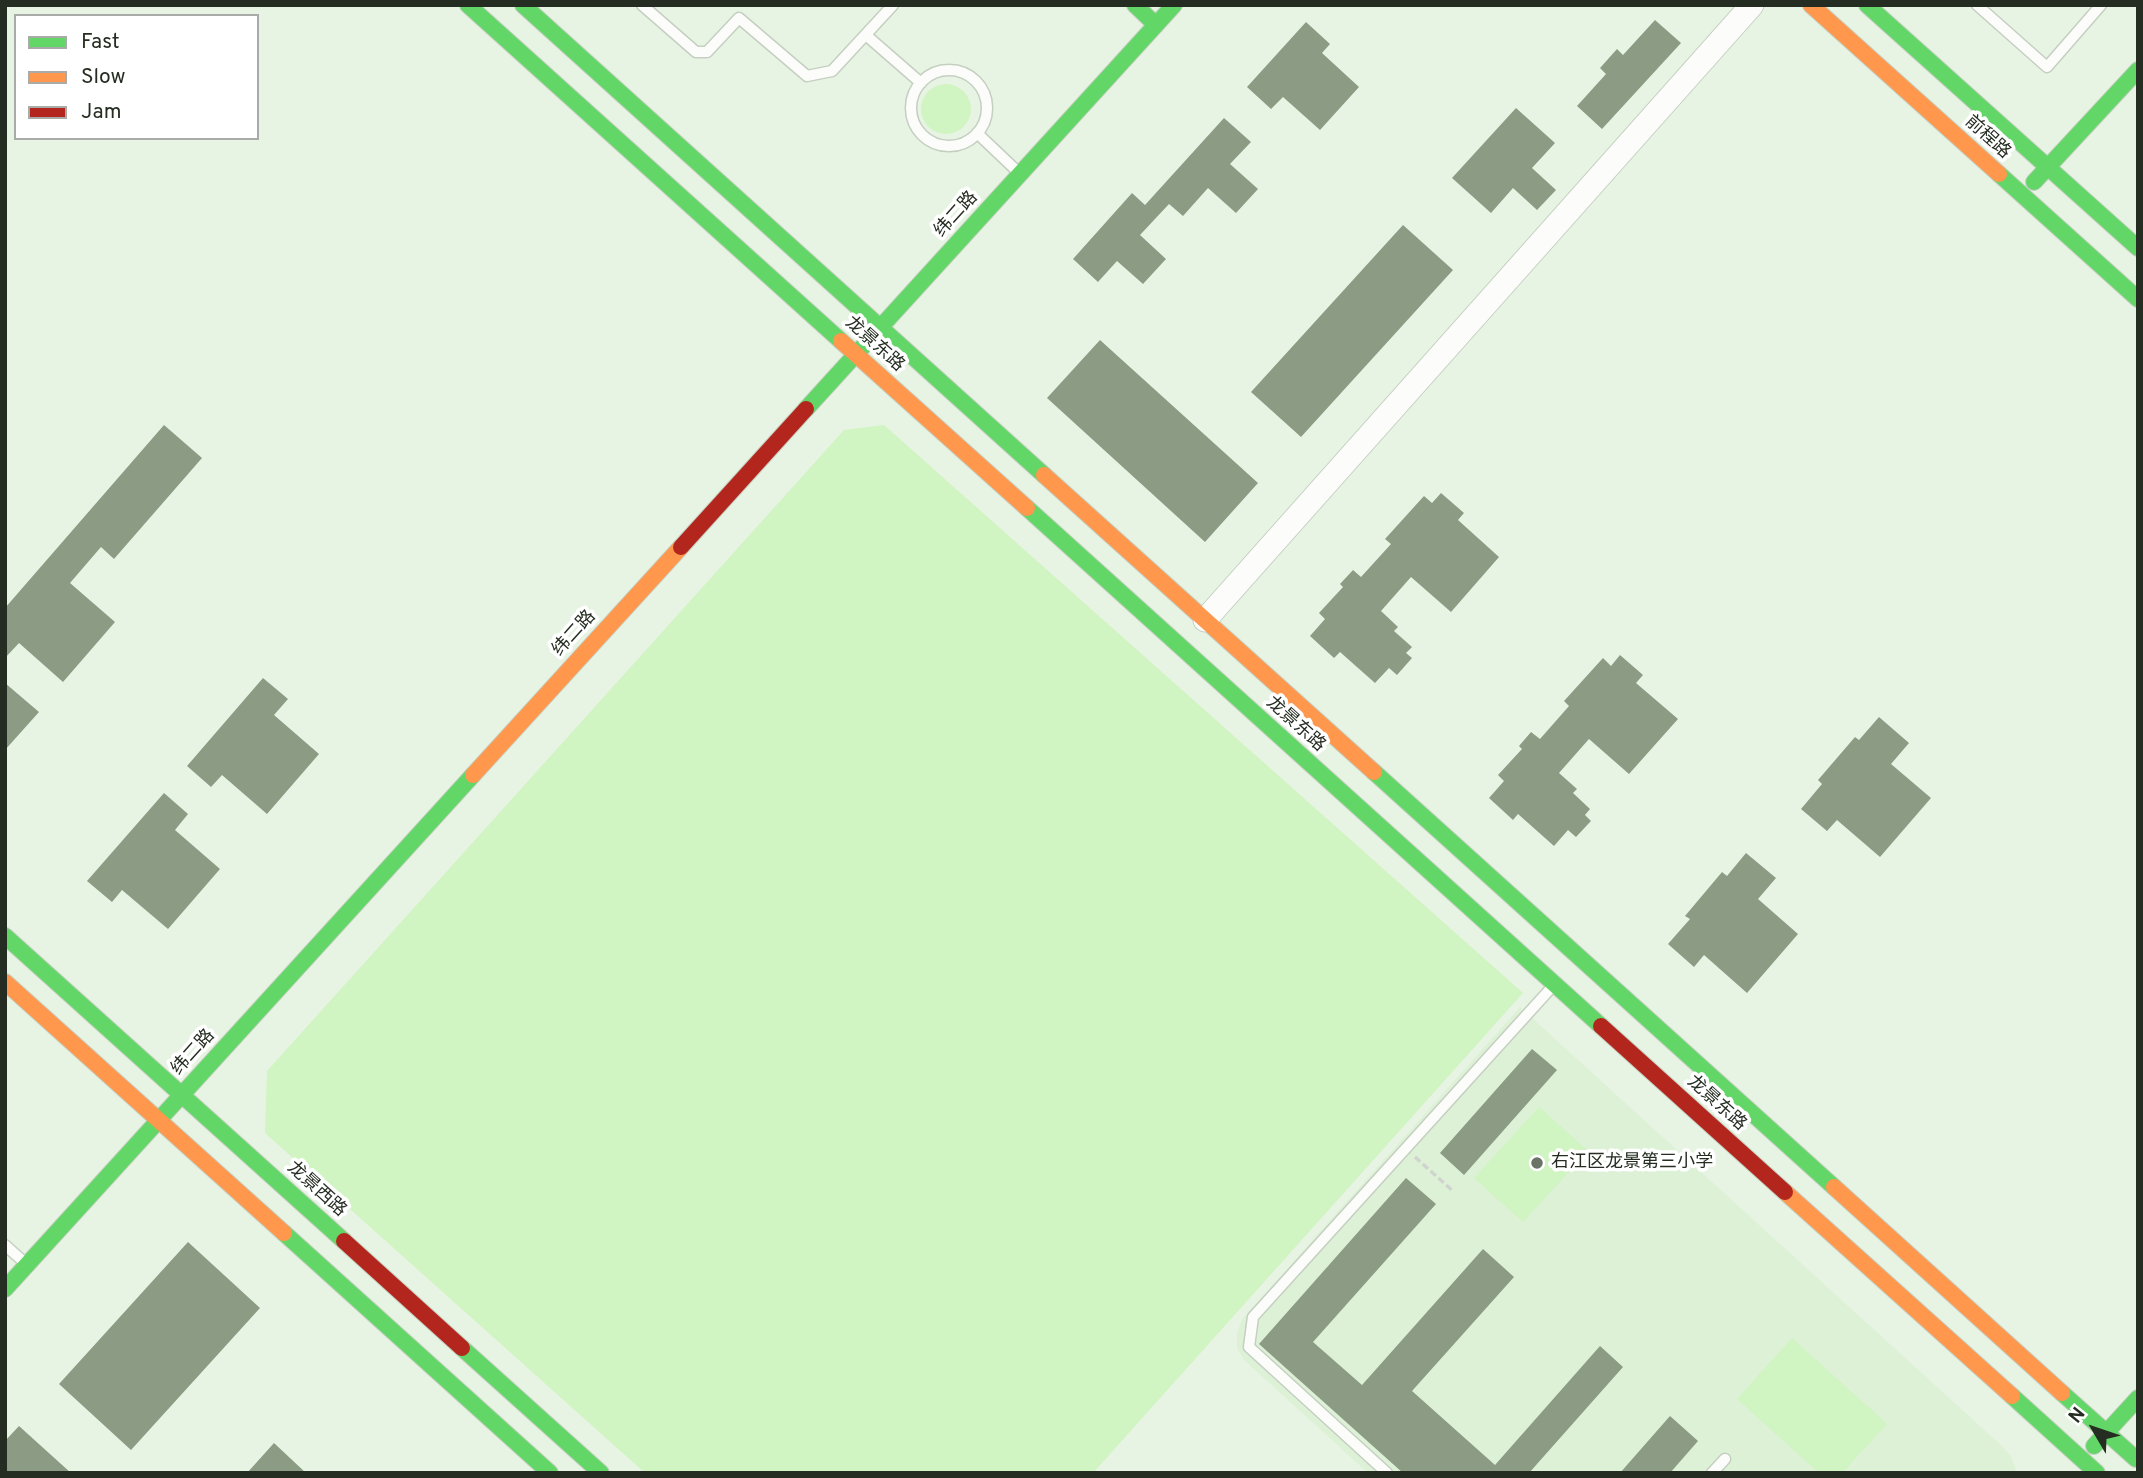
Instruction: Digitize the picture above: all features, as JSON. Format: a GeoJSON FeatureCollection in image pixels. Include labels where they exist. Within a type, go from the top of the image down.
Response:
{"type":"FeatureCollection","features":[{"type":"Feature","properties":{"kind":"main road","name":"龙景东路"},"geometry":{"type":"LineString","coordinates":[[468,5],[2096,1473]]}},
{"type":"Feature","properties":{"kind":"main road","name":"龙景东路"},"geometry":{"type":"LineString","coordinates":[[523,5],[2137,1458]]}},
{"type":"Feature","properties":{"kind":"main road"},"geometry":{"type":"LineString","coordinates":[[1135,5],[1156,25]]}},
{"type":"Feature","properties":{"kind":"main road","name":"纬二路"},"geometry":{"type":"LineString","coordinates":[[5,1289],[1174,5]]}},
{"type":"Feature","properties":{"kind":"main road","name":"前程路"},"geometry":{"type":"LineString","coordinates":[[1811,5],[2138,299]]}},
{"type":"Feature","properties":{"kind":"main road","name":"前程路"},"geometry":{"type":"LineString","coordinates":[[1867,5],[2138,248]]}},
{"type":"Feature","properties":{"kind":"main road"},"geometry":{"type":"LineString","coordinates":[[2022,195],[2138,70]]}},
{"type":"Feature","properties":{"kind":"main road","name":"龙景西路"},"geometry":{"type":"LineString","coordinates":[[5,936],[601,1473]]}},
{"type":"Feature","properties":{"kind":"main road"},"geometry":{"type":"LineString","coordinates":[[5,982],[550,1473]]}},
{"type":"Feature","properties":{"kind":"main road"},"geometry":{"type":"LineString","coordinates":[[2070,1473],[2138,1398]]}},
{"type":"Feature","properties":{"kind":"main road"},"geometry":{"type":"LineString","coordinates":[[2124,1473],[2137,1458]]}},
{"type":"Feature","properties":{"kind":"street"},"geometry":{"type":"LineString","coordinates":[[1205,620],[1752,5]]}},
{"type":"Feature","properties":{"kind":"lane"},"geometry":{"type":"LineString","coordinates":[[642,5],[696,52],[708,52],[738,18],[807,76],[832,71],[893,5]]}},
{"type":"Feature","properties":{"kind":"lane"},"geometry":{"type":"LineString","coordinates":[[1977,5],[2046,67],[2101,5]]}},
{"type":"Feature","properties":{"kind":"lane"},"geometry":{"type":"LineString","coordinates":[[867,36],[921,83]]}},
{"type":"Feature","properties":{"kind":"lane"},"geometry":{"type":"LineString","coordinates":[[946,71],[957,71],[976,82],[986,102],[983,124],[977,133],[969,141],[947,146],[936,144],[920,133],[914,125],[911,105],[921,83],[935,73],[946,71]]}},
{"type":"Feature","properties":{"kind":"lane"},"geometry":{"type":"LineString","coordinates":[[977,133],[1020,174]]}},
{"type":"Feature","properties":{"kind":"lane"},"geometry":{"type":"LineString","coordinates":[[1387,1473],[1250,1348],[1253,1317],[1555,984]]}},
{"type":"Feature","properties":{"kind":"lane"},"geometry":{"type":"LineString","coordinates":[[5,1245],[27,1265]]}},
{"type":"Feature","properties":{"kind":"lane"},"geometry":{"type":"LineString","coordinates":[[1712,1473],[1725,1459]]}},
{"type":"Feature","properties":{"kind":"path"},"geometry":{"type":"LineString","coordinates":[[1406,1148],[1454,1192]]}},
{"type":"Feature","properties":{"kind":"shaded area","name":"右江区龙景第三小学"},"geometry":{"type":"Polygon","coordinates":[[[1520,1007],[2003,1447],[2012,1458],[2017,1473],[1368,1473],[1244,1360],[1237,1349],[1237,1332],[1243,1318],[1520,1007]]]}},
{"type":"Feature","properties":{"kind":"green space"},"geometry":{"type":"Polygon","coordinates":[[[946,84],[964,91],[971,109],[964,127],[946,134],[928,127],[921,109],[928,91],[946,84]]]}},
{"type":"Feature","properties":{"kind":"green space"},"geometry":{"type":"Polygon","coordinates":[[[884,425],[1523,993],[1093,1473],[645,1473],[265,1133],[267,1071],[844,430],[884,425]]]}},
{"type":"Feature","properties":{"kind":"green space"},"geometry":{"type":"Polygon","coordinates":[[[1539,1107],[1588,1151],[1523,1222],[1474,1178],[1539,1107]]]}},
{"type":"Feature","properties":{"kind":"green space"},"geometry":{"type":"Polygon","coordinates":[[[1792,1338],[1887,1424],[1842,1473],[1819,1473],[1737,1399],[1792,1338]]]}},
{"type":"Feature","properties":{"kind":"building"},"geometry":{"type":"Polygon","coordinates":[[[1655,20],[1681,43],[1602,129],[1577,106],[1606,74],[1600,68],[1617,49],[1623,55],[1655,20]]]}},
{"type":"Feature","properties":{"kind":"building"},"geometry":{"type":"Polygon","coordinates":[[[1306,22],[1330,44],[1322,53],[1359,87],[1320,130],[1283,97],[1271,109],[1247,87],[1306,22]]]}},
{"type":"Feature","properties":{"kind":"building"},"geometry":{"type":"Polygon","coordinates":[[[1516,108],[1555,143],[1532,168],[1556,190],[1537,210],[1513,188],[1491,213],[1452,178],[1516,108]]]}},
{"type":"Feature","properties":{"kind":"building"},"geometry":{"type":"Polygon","coordinates":[[[1224,118],[1251,142],[1230,164],[1258,189],[1236,213],[1208,188],[1183,216],[1169,204],[1140,235],[1166,259],[1143,284],[1117,261],[1098,282],[1073,259],[1132,193],[1145,205],[1224,118]]]}},
{"type":"Feature","properties":{"kind":"building"},"geometry":{"type":"Polygon","coordinates":[[[1403,225],[1453,270],[1301,437],[1251,392],[1403,225]]]}},
{"type":"Feature","properties":{"kind":"building"},"geometry":{"type":"Polygon","coordinates":[[[1100,340],[1258,483],[1205,542],[1047,398],[1100,340]]]}},
{"type":"Feature","properties":{"kind":"building"},"geometry":{"type":"Polygon","coordinates":[[[164,425],[202,458],[114,559],[101,547],[70,583],[115,622],[63,682],[19,643],[5,658],[5,608],[164,425]]]}},
{"type":"Feature","properties":{"kind":"building"},"geometry":{"type":"Polygon","coordinates":[[[1441,493],[1464,513],[1458,520],[1499,557],[1451,612],[1411,577],[1381,611],[1398,627],[1394,631],[1412,647],[1406,653],[1412,658],[1397,675],[1389,668],[1375,683],[1340,652],[1334,658],[1310,636],[1325,619],[1319,613],[1343,587],[1340,584],[1353,570],[1361,577],[1391,544],[1385,539],[1424,496],[1432,503],[1441,493]]]}},
{"type":"Feature","properties":{"kind":"building"},"geometry":{"type":"Polygon","coordinates":[[[1620,655],[1643,675],[1636,683],[1678,719],[1629,774],[1589,739],[1559,773],[1577,789],[1573,793],[1590,809],[1585,815],[1591,821],[1576,837],[1568,830],[1554,846],[1518,814],[1513,820],[1489,798],[1504,781],[1498,775],[1522,749],[1519,746],[1531,732],[1540,739],[1569,706],[1564,701],[1603,658],[1611,666],[1620,655]]]}},
{"type":"Feature","properties":{"kind":"building"},"geometry":{"type":"Polygon","coordinates":[[[263,678],[288,699],[274,715],[319,754],[267,814],[222,775],[211,787],[187,766],[263,678]]]}},
{"type":"Feature","properties":{"kind":"building"},"geometry":{"type":"Polygon","coordinates":[[[5,683],[39,712],[5,750],[5,683]]]}},
{"type":"Feature","properties":{"kind":"building"},"geometry":{"type":"Polygon","coordinates":[[[1879,717],[1909,743],[1891,764],[1931,798],[1880,857],[1837,820],[1827,831],[1801,809],[1822,784],[1818,780],[1855,737],[1859,740],[1879,717]]]}},
{"type":"Feature","properties":{"kind":"building"},"geometry":{"type":"Polygon","coordinates":[[[164,793],[188,814],[175,830],[220,869],[168,929],[122,890],[112,902],[87,881],[164,793]]]}},
{"type":"Feature","properties":{"kind":"building"},"geometry":{"type":"Polygon","coordinates":[[[1746,853],[1776,878],[1758,899],[1798,934],[1747,993],[1704,955],[1694,967],[1668,944],[1690,919],[1685,916],[1722,872],[1727,876],[1746,853]]]}},
{"type":"Feature","properties":{"kind":"building"},"geometry":{"type":"Polygon","coordinates":[[[1532,1049],[1557,1070],[1464,1175],[1440,1153],[1532,1049]]]}},
{"type":"Feature","properties":{"kind":"building"},"geometry":{"type":"Polygon","coordinates":[[[1406,1178],[1436,1204],[1313,1342],[1362,1385],[1483,1249],[1514,1277],[1412,1391],[1495,1465],[1600,1346],[1623,1367],[1529,1473],[1403,1473],[1259,1344],[1406,1178]]]}},
{"type":"Feature","properties":{"kind":"building"},"geometry":{"type":"Polygon","coordinates":[[[188,1242],[260,1308],[131,1450],[59,1384],[188,1242]]]}},
{"type":"Feature","properties":{"kind":"building"},"geometry":{"type":"Polygon","coordinates":[[[1670,1416],[1698,1441],[1670,1473],[1620,1473],[1670,1416]]]}},
{"type":"Feature","properties":{"kind":"building"},"geometry":{"type":"Polygon","coordinates":[[[19,1426],[71,1473],[5,1473],[5,1441],[19,1426]]]}},
{"type":"Feature","properties":{"kind":"building"},"geometry":{"type":"Polygon","coordinates":[[[274,1443],[306,1473],[247,1473],[274,1443]]]}},
{"type":"Feature","properties":{"kind":"traffic: fast"},"geometry":{"type":"LineString","coordinates":[[468,5],[841,341]]}},
{"type":"Feature","properties":{"kind":"traffic: fast"},"geometry":{"type":"LineString","coordinates":[[523,5],[1044,475]]}},
{"type":"Feature","properties":{"kind":"traffic: fast"},"geometry":{"type":"LineString","coordinates":[[1135,5],[1156,25]]}},
{"type":"Feature","properties":{"kind":"traffic: fast"},"geometry":{"type":"LineString","coordinates":[[806,409],[1174,5]]}},
{"type":"Feature","properties":{"kind":"traffic: fast"},"geometry":{"type":"LineString","coordinates":[[1867,5],[2138,248]]}},
{"type":"Feature","properties":{"kind":"traffic: fast"},"geometry":{"type":"LineString","coordinates":[[2034,182],[2138,70]]}},
{"type":"Feature","properties":{"kind":"traffic: fast"},"geometry":{"type":"LineString","coordinates":[[1999,174],[2138,299]]}},
{"type":"Feature","properties":{"kind":"traffic: fast"},"geometry":{"type":"LineString","coordinates":[[1027,508],[1601,1026]]}},
{"type":"Feature","properties":{"kind":"traffic: fast"},"geometry":{"type":"LineString","coordinates":[[1374,772],[1834,1187]]}},
{"type":"Feature","properties":{"kind":"traffic: fast"},"geometry":{"type":"LineString","coordinates":[[5,1289],[473,775]]}},
{"type":"Feature","properties":{"kind":"traffic: fast"},"geometry":{"type":"LineString","coordinates":[[5,936],[344,1241]]}},
{"type":"Feature","properties":{"kind":"traffic: fast"},"geometry":{"type":"LineString","coordinates":[[284,1233],[550,1473]]}},
{"type":"Feature","properties":{"kind":"traffic: fast"},"geometry":{"type":"LineString","coordinates":[[462,1348],[601,1473]]}},
{"type":"Feature","properties":{"kind":"traffic: fast"},"geometry":{"type":"LineString","coordinates":[[2062,1393],[2136,1459]]}},
{"type":"Feature","properties":{"kind":"traffic: fast"},"geometry":{"type":"LineString","coordinates":[[2012,1396],[2097,1473]]}},
{"type":"Feature","properties":{"kind":"traffic: fast"},"geometry":{"type":"LineString","coordinates":[[2094,1446],[2138,1398]]}},
{"type":"Feature","properties":{"kind":"traffic: slow"},"geometry":{"type":"LineString","coordinates":[[1811,5],[1999,174]]}},
{"type":"Feature","properties":{"kind":"traffic: slow"},"geometry":{"type":"LineString","coordinates":[[841,341],[1027,508]]}},
{"type":"Feature","properties":{"kind":"traffic: slow"},"geometry":{"type":"LineString","coordinates":[[1044,475],[1374,772]]}},
{"type":"Feature","properties":{"kind":"traffic: slow"},"geometry":{"type":"LineString","coordinates":[[473,775],[681,547]]}},
{"type":"Feature","properties":{"kind":"traffic: slow"},"geometry":{"type":"LineString","coordinates":[[5,982],[284,1233]]}},
{"type":"Feature","properties":{"kind":"traffic: slow"},"geometry":{"type":"LineString","coordinates":[[1834,1187],[2062,1393]]}},
{"type":"Feature","properties":{"kind":"traffic: slow"},"geometry":{"type":"LineString","coordinates":[[1785,1192],[2012,1396]]}},
{"type":"Feature","properties":{"kind":"traffic: jam"},"geometry":{"type":"LineString","coordinates":[[681,547],[806,409]]}},
{"type":"Feature","properties":{"kind":"traffic: jam"},"geometry":{"type":"LineString","coordinates":[[1601,1026],[1785,1192]]}},
{"type":"Feature","properties":{"kind":"traffic: jam"},"geometry":{"type":"LineString","coordinates":[[344,1241],[462,1348]]}},
{"type":"Feature","properties":{"kind":"place","name":"右江区龙景第三小学"},"geometry":{"type":"Point","coordinates":[1537,1163]}}]}
